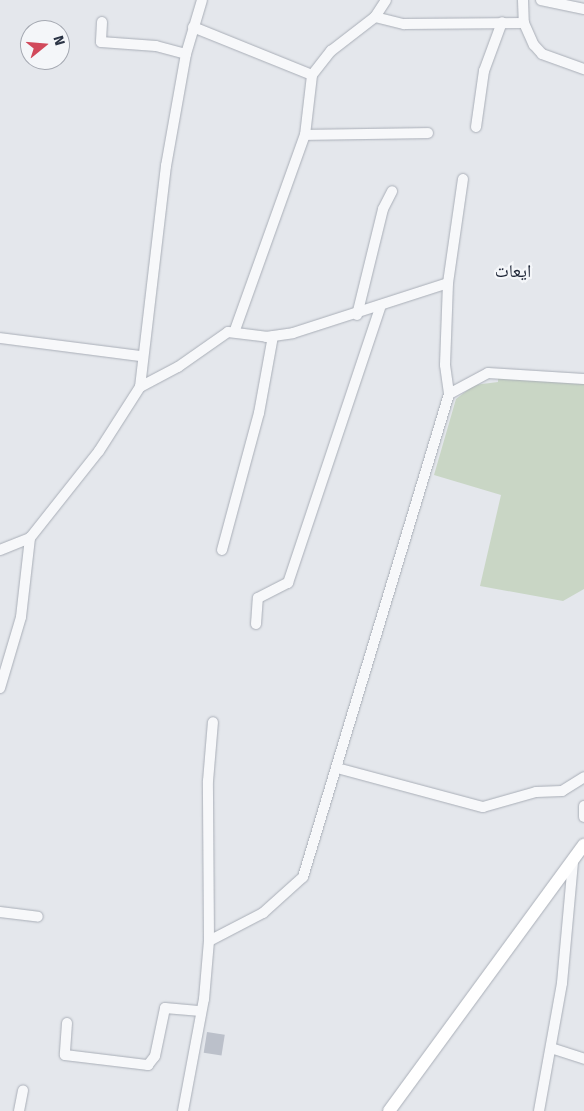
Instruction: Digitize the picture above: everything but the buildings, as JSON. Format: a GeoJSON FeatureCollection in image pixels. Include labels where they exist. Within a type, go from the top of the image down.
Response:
{"type":"FeatureCollection","features":[{"type":"Feature","properties":{"kind":"main road"},"geometry":{"type":"LineString","coordinates":[[389,1111],[584,844]]}},
{"type":"Feature","properties":{"kind":"street"},"geometry":{"type":"LineString","coordinates":[[140,387],[142,356],[186,54],[202,0]]}},
{"type":"Feature","properties":{"kind":"street"},"geometry":{"type":"LineString","coordinates":[[0,550],[30,538],[99,451],[140,387],[235,330],[306,135],[312,75],[331,50],[375,18],[386,0]]}},
{"type":"Feature","properties":{"kind":"street"},"geometry":{"type":"LineString","coordinates":[[523,0],[524,23],[542,54],[584,69]]}},
{"type":"Feature","properties":{"kind":"street"},"geometry":{"type":"LineString","coordinates":[[541,0],[584,9]]}},
{"type":"Feature","properties":{"kind":"street"},"geometry":{"type":"LineString","coordinates":[[375,18],[404,24],[524,23]]}},
{"type":"Feature","properties":{"kind":"street"},"geometry":{"type":"LineString","coordinates":[[102,22],[101,42],[156,46],[186,54]]}},
{"type":"Feature","properties":{"kind":"street"},"geometry":{"type":"LineString","coordinates":[[476,127],[484,71],[502,22]]}},
{"type":"Feature","properties":{"kind":"street"},"geometry":{"type":"LineString","coordinates":[[193,27],[312,75]]}},
{"type":"Feature","properties":{"kind":"street"},"geometry":{"type":"LineString","coordinates":[[306,135],[428,133]]}},
{"type":"Feature","properties":{"kind":"street"},"geometry":{"type":"LineString","coordinates":[[208,941],[263,913],[296,887],[311,859],[449,394],[444,365],[448,283],[463,179]]}},
{"type":"Feature","properties":{"kind":"street"},"geometry":{"type":"LineString","coordinates":[[357,315],[392,191]]}},
{"type":"Feature","properties":{"kind":"street"},"geometry":{"type":"LineString","coordinates":[[235,330],[273,336],[357,315],[448,283]]}},
{"type":"Feature","properties":{"kind":"street"},"geometry":{"type":"LineString","coordinates":[[256,624],[258,598],[288,583],[381,305]]}},
{"type":"Feature","properties":{"kind":"street"},"geometry":{"type":"LineString","coordinates":[[222,550],[259,413],[273,336]]}},
{"type":"Feature","properties":{"kind":"street"},"geometry":{"type":"LineString","coordinates":[[0,338],[142,356]]}},
{"type":"Feature","properties":{"kind":"street"},"geometry":{"type":"LineString","coordinates":[[449,394],[488,373],[584,379]]}},
{"type":"Feature","properties":{"kind":"street"},"geometry":{"type":"LineString","coordinates":[[0,688],[21,617],[30,538]]}},
{"type":"Feature","properties":{"kind":"street"},"geometry":{"type":"LineString","coordinates":[[183,1111],[201,1011],[208,941],[208,780],[213,722]]}},
{"type":"Feature","properties":{"kind":"street"},"geometry":{"type":"LineString","coordinates":[[337,768],[483,807],[536,792],[562,791],[584,778]]}},
{"type":"Feature","properties":{"kind":"street"},"geometry":{"type":"LineString","coordinates":[[584,806],[584,817]]}},
{"type":"Feature","properties":{"kind":"street"},"geometry":{"type":"LineString","coordinates":[[540,1111],[551,1048],[573,861]]}},
{"type":"Feature","properties":{"kind":"street"},"geometry":{"type":"LineString","coordinates":[[0,912],[38,917]]}},
{"type":"Feature","properties":{"kind":"street"},"geometry":{"type":"LineString","coordinates":[[68,1023],[64,1055],[148,1065],[155,1056],[165,1008],[201,1011]]}},
{"type":"Feature","properties":{"kind":"street"},"geometry":{"type":"LineString","coordinates":[[551,1048],[584,1059]]}},
{"type":"Feature","properties":{"kind":"street"},"geometry":{"type":"LineString","coordinates":[[19,1111],[23,1090]]}},
{"type":"Feature","properties":{"kind":"green space"},"geometry":{"type":"Polygon","coordinates":[[[498,375],[584,382],[584,589],[563,601],[480,586],[501,495],[434,475],[456,399],[474,385],[498,382],[498,375]]]}},
{"type":"Feature","properties":{"kind":"district","name":"ايعات"},"geometry":{"type":"Point","coordinates":[513,271]}}]}
